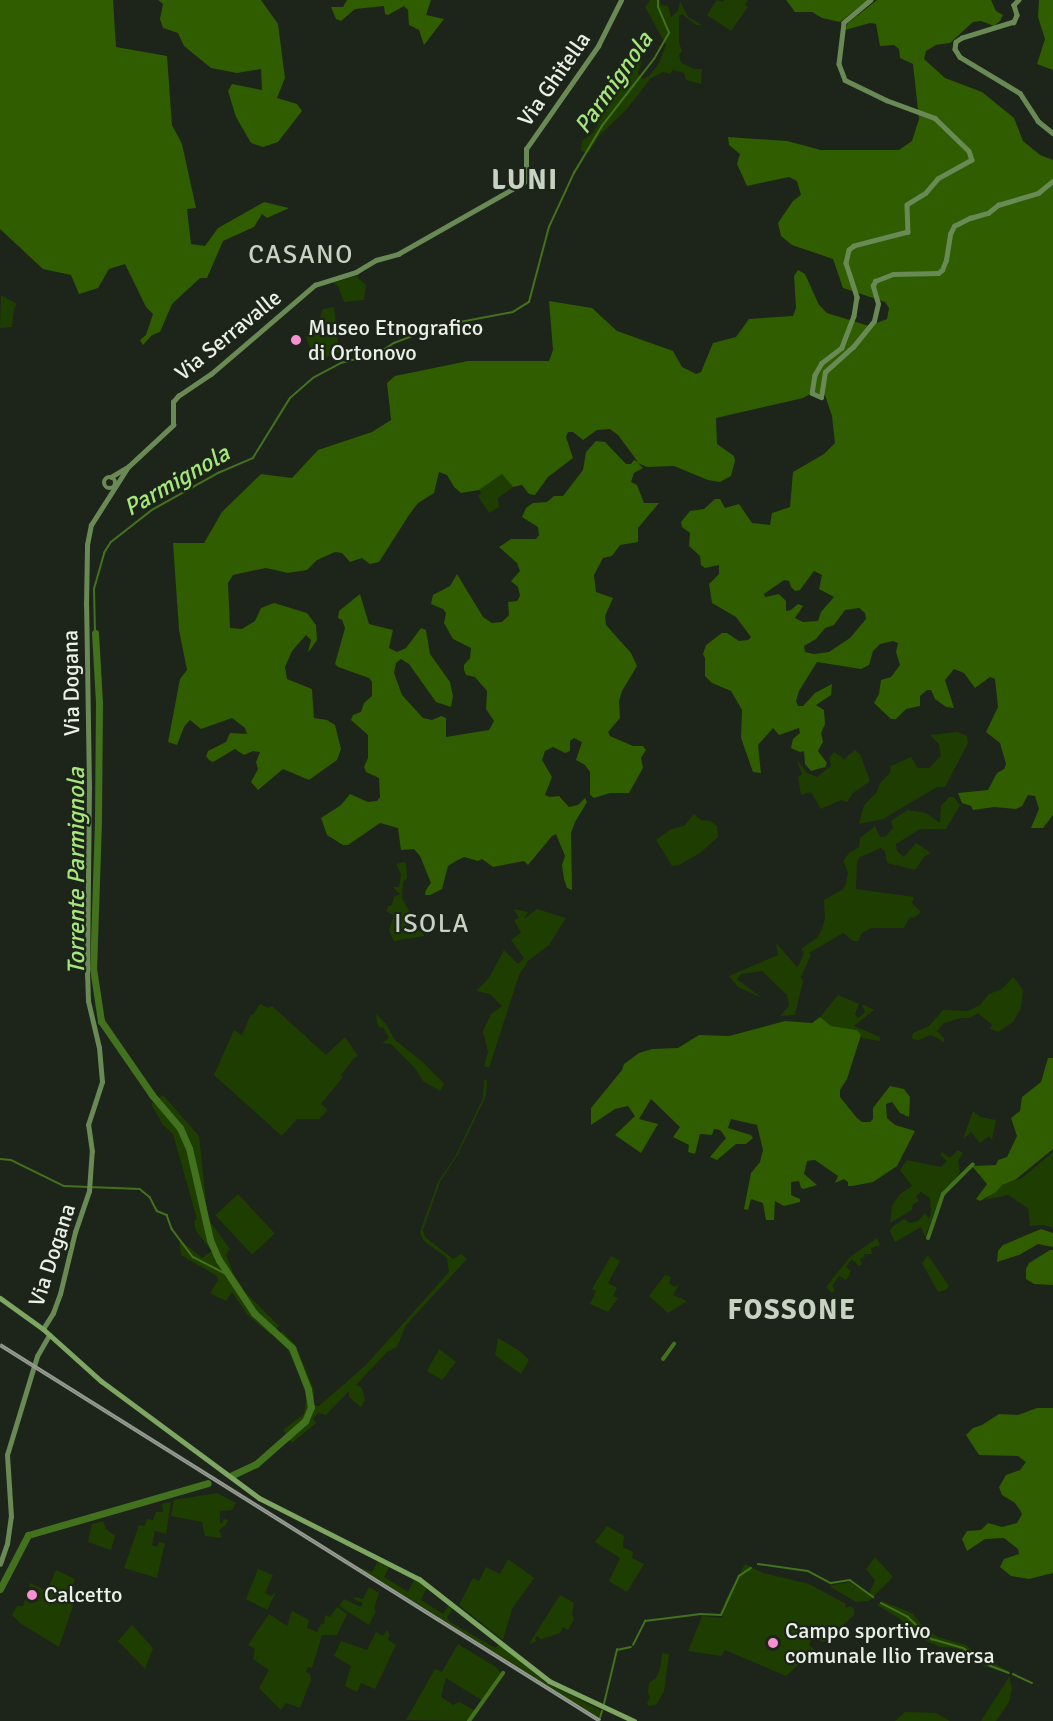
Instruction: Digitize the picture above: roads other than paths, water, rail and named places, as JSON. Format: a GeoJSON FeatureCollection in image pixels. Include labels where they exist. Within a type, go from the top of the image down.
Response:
{"type":"FeatureCollection","features":[{"type":"Feature","properties":{"kind":"main road"},"geometry":{"type":"LineString","coordinates":[[0,1298],[43,1329],[92,1372],[258,1498],[410,1573],[435,1589],[549,1681],[634,1721]]}},
{"type":"Feature","properties":{"kind":"street","name":"Via Ghitella"},"geometry":{"type":"LineString","coordinates":[[315,285],[356,272],[376,260],[405,250],[469,216],[526,180],[526,149],[598,46],[621,0]]}},
{"type":"Feature","properties":{"kind":"street"},"geometry":{"type":"LineString","coordinates":[[871,0],[844,23],[839,64],[845,80],[886,100],[935,118],[969,151],[972,160],[938,179],[926,192],[907,205],[908,232],[890,238],[879,238],[849,250],[846,263],[857,297],[854,316],[842,348],[822,363],[815,375],[812,393],[821,397],[825,372],[853,347],[874,321],[878,304],[873,286],[875,281],[893,274],[938,273],[946,260],[950,234],[954,226],[988,213],[998,205],[1038,193],[1053,181]]}},
{"type":"Feature","properties":{"kind":"street"},"geometry":{"type":"LineString","coordinates":[[1019,0],[1014,5],[1017,19],[1004,27],[962,38],[956,42],[955,49],[960,57],[1020,93],[1038,121],[1053,133]]}},
{"type":"Feature","properties":{"kind":"street","name":"Via Serravalle"},"geometry":{"type":"LineString","coordinates":[[129,467],[173,425],[175,418],[173,402],[178,396],[211,374],[315,285]]}},
{"type":"Feature","properties":{"kind":"street"},"geometry":{"type":"LineString","coordinates":[[107,488],[115,486],[115,480],[111,477],[129,467]]}},
{"type":"Feature","properties":{"kind":"street","name":"Via Dogana"},"geometry":{"type":"LineString","coordinates":[[43,1329],[53,1313],[60,1294],[72,1244],[90,1188],[92,1152],[88,1125],[102,1074],[88,1001],[87,975],[89,777],[86,605],[89,532],[115,486],[129,467]]}},
{"type":"Feature","properties":{"kind":"street","name":"Via Dogana"},"geometry":{"type":"LineString","coordinates":[[105,505],[107,488],[104,481],[111,477]]}},
{"type":"Feature","properties":{"kind":"street"},"geometry":{"type":"LineString","coordinates":[[0,1564],[7,1544],[11,1517],[7,1455],[37,1356],[49,1335]]}},
{"type":"Feature","properties":{"kind":"waterway","name":"Torrente Parmignola"},"geometry":{"type":"LineString","coordinates":[[95,633],[94,589],[104,553],[111,542],[152,510],[218,473],[253,458],[290,398],[313,378],[341,363],[379,353],[394,343],[439,326],[513,312],[529,302],[549,227],[574,173],[602,126],[654,59],[669,33],[658,7],[658,0]]}},
{"type":"Feature","properties":{"kind":"waterway","name":"Torrente Parmignola"},"geometry":{"type":"LineString","coordinates":[[95,633],[99,703],[93,968],[101,1021],[152,1095],[180,1128],[189,1148],[210,1240],[219,1260],[254,1313],[292,1348],[308,1389],[311,1407],[305,1421],[256,1464],[232,1475]]}},
{"type":"Feature","properties":{"kind":"waterway"},"geometry":{"type":"LineString","coordinates":[[0,1159],[11,1160],[64,1186],[140,1189],[150,1197],[157,1211],[167,1215],[172,1229],[193,1257],[228,1275]]}},
{"type":"Feature","properties":{"kind":"waterway"},"geometry":{"type":"LineString","coordinates":[[928,1238],[943,1194],[973,1164]]}},
{"type":"Feature","properties":{"kind":"waterway"},"geometry":{"type":"LineString","coordinates":[[663,1359],[674,1344]]}},
{"type":"Feature","properties":{"kind":"waterway","name":"Torrente Parmignola"},"geometry":{"type":"LineString","coordinates":[[0,1589],[28,1535],[208,1483]]}},
{"type":"Feature","properties":{"kind":"waterway"},"geometry":{"type":"LineString","coordinates":[[758,1564],[808,1571],[831,1583],[850,1580],[873,1597]]}},
{"type":"Feature","properties":{"kind":"waterway"},"geometry":{"type":"LineString","coordinates":[[633,1645],[645,1621],[701,1614],[721,1615],[739,1576],[751,1568]]}},
{"type":"Feature","properties":{"kind":"waterway"},"geometry":{"type":"LineString","coordinates":[[881,1603],[908,1617],[932,1639],[963,1648],[991,1666],[1009,1673]]}},
{"type":"Feature","properties":{"kind":"waterway"},"geometry":{"type":"LineString","coordinates":[[604,1704],[617,1650],[631,1647]]}},
{"type":"Feature","properties":{"kind":"waterway"},"geometry":{"type":"LineString","coordinates":[[469,1721],[503,1673]]}},
{"type":"Feature","properties":{"kind":"waterway"},"geometry":{"type":"LineString","coordinates":[[1013,1674],[1032,1683]]}},
{"type":"Feature","properties":{"kind":"waterway"},"geometry":{"type":"LineString","coordinates":[[600,1718],[602,1711]]}},
{"type":"Feature","properties":{"kind":"railway"},"geometry":{"type":"LineString","coordinates":[[0,1345],[600,1721]]}},
{"type":"Feature","properties":{"kind":"place","name":"Museo Etnografico di Ortonovo"},"geometry":{"type":"Point","coordinates":[296,340]}},
{"type":"Feature","properties":{"kind":"place","name":"Calcetto"},"geometry":{"type":"Point","coordinates":[32,1595]}},
{"type":"Feature","properties":{"kind":"place","name":"Campo sportivo comunale Ilio Traversa"},"geometry":{"type":"Point","coordinates":[773,1643]}},
{"type":"Feature","properties":{"kind":"district","name":"LUNI"},"geometry":{"type":"Point","coordinates":[525,180]}},
{"type":"Feature","properties":{"kind":"district","name":"CASANO"},"geometry":{"type":"Point","coordinates":[301,256]}},
{"type":"Feature","properties":{"kind":"district","name":"ISOLA"},"geometry":{"type":"Point","coordinates":[432,925]}},
{"type":"Feature","properties":{"kind":"district","name":"FOSSONE"},"geometry":{"type":"Point","coordinates":[792,1310]}},
{"type":"Feature","properties":{"kind":"water label","name":"Parmignola"},"geometry":{"type":"Point","coordinates":[614,83]}},
{"type":"Feature","properties":{"kind":"water label","name":"Parmignola"},"geometry":{"type":"Point","coordinates":[177,481]}}]}
